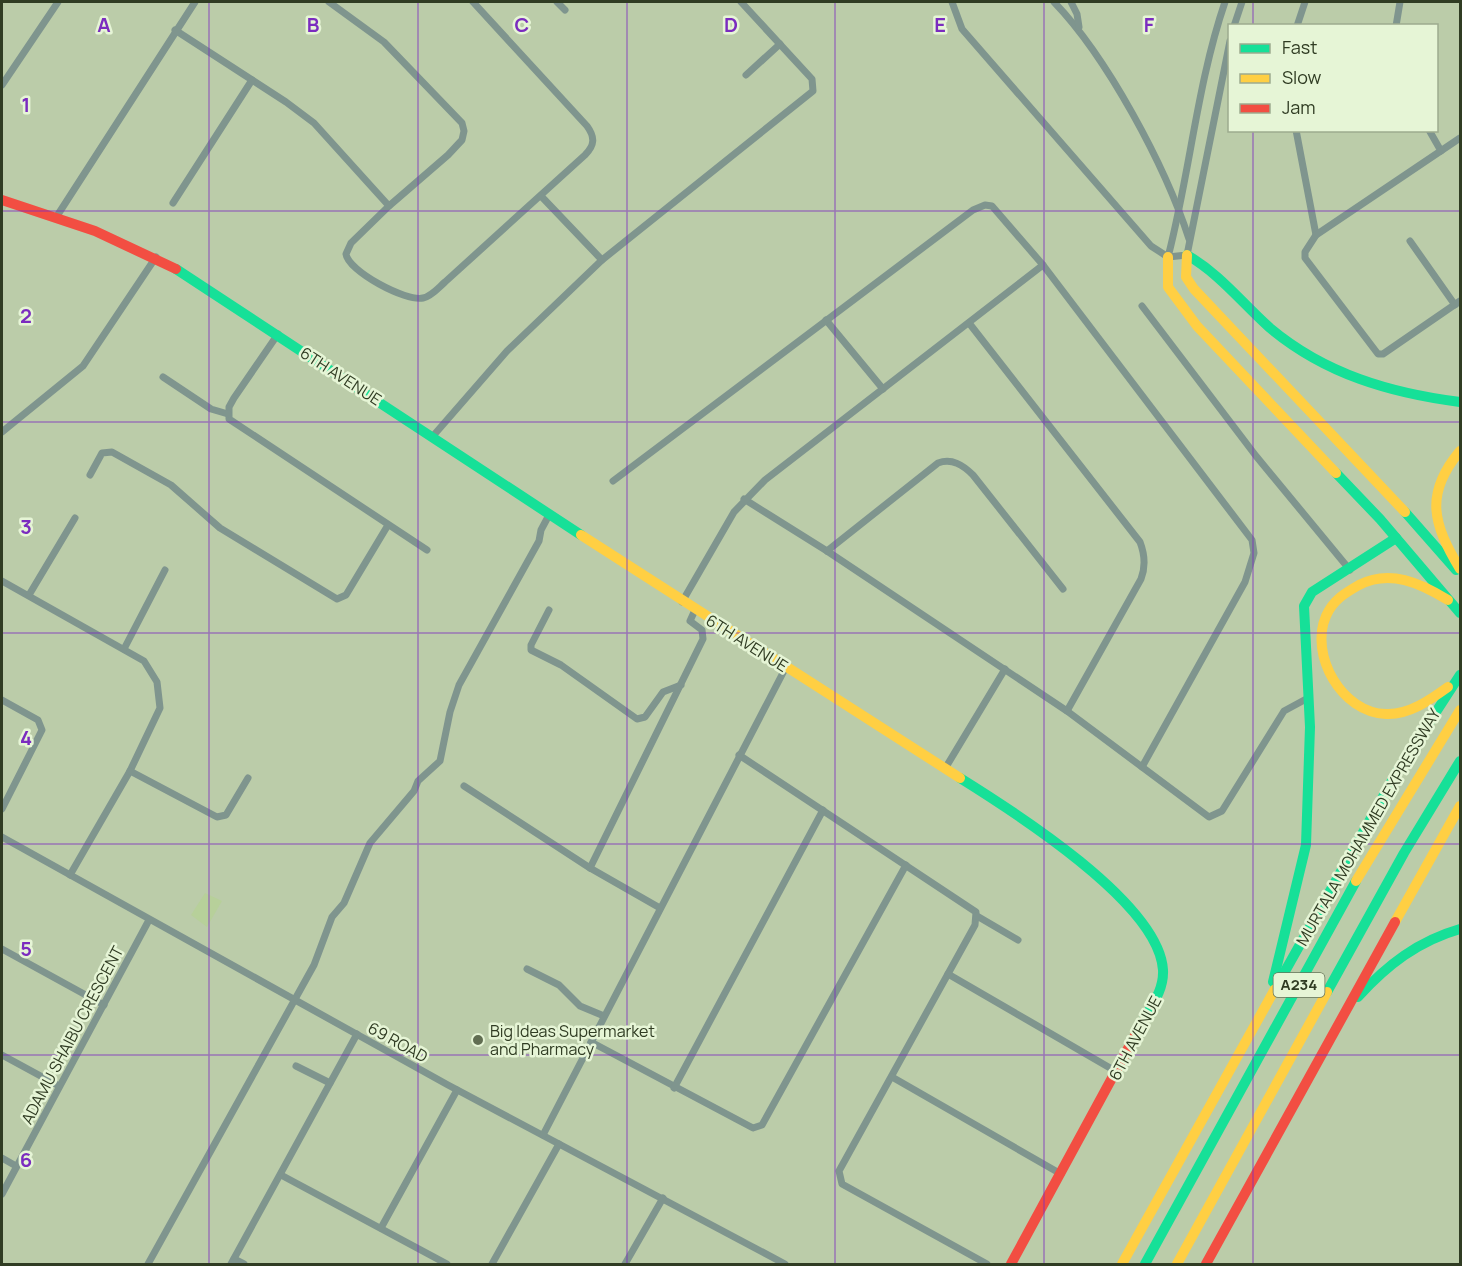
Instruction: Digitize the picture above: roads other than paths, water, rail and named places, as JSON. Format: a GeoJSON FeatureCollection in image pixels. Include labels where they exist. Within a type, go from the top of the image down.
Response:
{"type":"FeatureCollection","features":[{"type":"Feature","properties":{"kind":"main road","name":"6TH AVENUE"},"geometry":{"type":"LineString","coordinates":[[2,200],[57,216],[156,256],[278,334],[694,610],[1020,815],[1071,855],[1115,894],[1144,926],[1153,942],[1163,968],[1161,989],[1011,1264]]}},
{"type":"Feature","properties":{"kind":"main road"},"geometry":{"type":"LineString","coordinates":[[1461,402],[1424,398],[1376,386],[1328,367],[1298,351],[1230,290],[1213,271],[1187,255],[1186,277],[1194,289],[1390,495],[1461,575]]}},
{"type":"Feature","properties":{"kind":"main road"},"geometry":{"type":"LineString","coordinates":[[1168,257],[1168,287],[1197,326],[1396,538],[1461,613]]}},
{"type":"Feature","properties":{"kind":"main road"},"geometry":{"type":"LineString","coordinates":[[1461,451],[1438,479],[1434,502],[1437,525],[1461,569]]}},
{"type":"Feature","properties":{"kind":"main road"},"geometry":{"type":"LineString","coordinates":[[1268,999],[1305,845],[1308,698],[1304,606],[1312,592],[1350,570],[1396,538]]}},
{"type":"Feature","properties":{"kind":"main road"},"geometry":{"type":"LineString","coordinates":[[1448,600],[1422,584],[1406,579],[1383,578],[1360,583],[1344,592],[1326,617],[1322,636],[1322,657],[1328,675],[1338,690],[1366,709],[1383,714],[1417,707],[1458,678]]}},
{"type":"Feature","properties":{"kind":"main road","name":"MURTALA MOHAMMED EXPRESSWAY"},"geometry":{"type":"LineString","coordinates":[[1122,1264],[1268,999],[1397,772],[1458,678]]}},
{"type":"Feature","properties":{"kind":"main road","name":"MURTALA MOHAMMED EXPRESSWAY"},"geometry":{"type":"LineString","coordinates":[[1145,1264],[1368,859],[1461,710]]}},
{"type":"Feature","properties":{"kind":"main road","name":"A234"},"geometry":{"type":"LineString","coordinates":[[1177,1264],[1404,853],[1461,761]]}},
{"type":"Feature","properties":{"kind":"main road"},"geometry":{"type":"LineString","coordinates":[[1206,1264],[1342,1016],[1461,806]]}},
{"type":"Feature","properties":{"kind":"main road"},"geometry":{"type":"LineString","coordinates":[[1342,1016],[1383,970],[1415,946],[1461,929]]}},
{"type":"Feature","properties":{"kind":"street"},"geometry":{"type":"LineString","coordinates":[[2,85],[58,2]]}},
{"type":"Feature","properties":{"kind":"street"},"geometry":{"type":"LineString","coordinates":[[57,216],[195,2]]}},
{"type":"Feature","properties":{"kind":"street"},"geometry":{"type":"LineString","coordinates":[[329,2],[384,42],[462,123],[464,131],[462,140],[351,243],[346,254],[347,260],[380,283],[410,298],[422,298],[441,286],[590,150],[594,138],[587,126],[473,2]]}},
{"type":"Feature","properties":{"kind":"street"},"geometry":{"type":"LineString","coordinates":[[557,2],[565,10]]}},
{"type":"Feature","properties":{"kind":"street"},"geometry":{"type":"LineString","coordinates":[[433,436],[507,351],[602,260],[813,90],[812,79],[741,2]]}},
{"type":"Feature","properties":{"kind":"street"},"geometry":{"type":"LineString","coordinates":[[952,2],[962,29],[1151,246],[1168,257],[1187,255],[1228,51]]}},
{"type":"Feature","properties":{"kind":"street"},"geometry":{"type":"LineString","coordinates":[[1054,2],[1079,28],[1124,101],[1180,211],[1189,241]]}},
{"type":"Feature","properties":{"kind":"street"},"geometry":{"type":"LineString","coordinates":[[1071,2],[1079,28]]}},
{"type":"Feature","properties":{"kind":"street"},"geometry":{"type":"LineString","coordinates":[[1168,257],[1180,211],[1209,49],[1225,2]]}},
{"type":"Feature","properties":{"kind":"street"},"geometry":{"type":"LineString","coordinates":[[1235,24],[1242,2]]}},
{"type":"Feature","properties":{"kind":"street"},"geometry":{"type":"LineString","coordinates":[[1298,24],[1305,2]]}},
{"type":"Feature","properties":{"kind":"street"},"geometry":{"type":"LineString","coordinates":[[1396,24],[1400,2]]}},
{"type":"Feature","properties":{"kind":"street"},"geometry":{"type":"LineString","coordinates":[[176,30],[314,123],[389,206]]}},
{"type":"Feature","properties":{"kind":"street"},"geometry":{"type":"LineString","coordinates":[[746,75],[780,44]]}},
{"type":"Feature","properties":{"kind":"street"},"geometry":{"type":"LineString","coordinates":[[173,203],[252,80]]}},
{"type":"Feature","properties":{"kind":"street"},"geometry":{"type":"LineString","coordinates":[[1430,132],[1441,151]]}},
{"type":"Feature","properties":{"kind":"street"},"geometry":{"type":"LineString","coordinates":[[1296,133],[1316,235]]}},
{"type":"Feature","properties":{"kind":"street"},"geometry":{"type":"LineString","coordinates":[[1410,241],[1458,303],[1383,354],[1377,354],[1305,258],[1307,248],[1316,235],[1461,138]]}},
{"type":"Feature","properties":{"kind":"street"},"geometry":{"type":"LineString","coordinates":[[541,196],[602,260]]}},
{"type":"Feature","properties":{"kind":"street"},"geometry":{"type":"LineString","coordinates":[[613,481],[973,210],[985,205],[999,212],[1043,265],[1249,533],[1254,546],[1245,582],[1142,767]]}},
{"type":"Feature","properties":{"kind":"street"},"geometry":{"type":"LineString","coordinates":[[2,432],[83,366],[156,256]]}},
{"type":"Feature","properties":{"kind":"street"},"geometry":{"type":"LineString","coordinates":[[682,602],[734,512],[765,480],[1043,265]]}},
{"type":"Feature","properties":{"kind":"street"},"geometry":{"type":"LineString","coordinates":[[1142,306],[1256,456],[1350,570]]}},
{"type":"Feature","properties":{"kind":"street"},"geometry":{"type":"LineString","coordinates":[[826,320],[883,389]]}},
{"type":"Feature","properties":{"kind":"street"},"geometry":{"type":"LineString","coordinates":[[969,322],[1140,542],[1144,552],[1145,571],[1067,711]]}},
{"type":"Feature","properties":{"kind":"street"},"geometry":{"type":"LineString","coordinates":[[228,414],[234,398],[278,334]]}},
{"type":"Feature","properties":{"kind":"street"},"geometry":{"type":"LineString","coordinates":[[163,377],[211,409],[228,414],[232,422],[427,550]]}},
{"type":"Feature","properties":{"kind":"street"},"geometry":{"type":"LineString","coordinates":[[90,476],[102,453],[112,452],[171,485],[220,528],[337,599],[346,595],[388,525]]}},
{"type":"Feature","properties":{"kind":"street"},"geometry":{"type":"LineString","coordinates":[[827,551],[938,463],[950,461],[962,465],[973,475],[1063,589]]}},
{"type":"Feature","properties":{"kind":"street"},"geometry":{"type":"LineString","coordinates":[[744,500],[827,551],[1067,711],[1203,815],[1216,816],[1222,811],[1284,711],[1308,698]]}},
{"type":"Feature","properties":{"kind":"street"},"geometry":{"type":"LineString","coordinates":[[148,1264],[293,999],[314,965],[332,917],[344,903],[370,843],[414,791],[418,781],[440,761],[459,685],[539,541],[541,530],[549,515]]}},
{"type":"Feature","properties":{"kind":"street"},"geometry":{"type":"LineString","coordinates":[[29,595],[75,518]]}},
{"type":"Feature","properties":{"kind":"street"},"geometry":{"type":"LineString","coordinates":[[124,649],[165,570]]}},
{"type":"Feature","properties":{"kind":"street"},"geometry":{"type":"LineString","coordinates":[[2,581],[124,649],[149,667],[158,682],[160,699],[154,724],[130,771],[70,875]]}},
{"type":"Feature","properties":{"kind":"street"},"geometry":{"type":"LineString","coordinates":[[549,610],[531,645],[531,650],[561,665],[637,720],[645,717],[663,692],[681,685]]}},
{"type":"Feature","properties":{"kind":"street"},"geometry":{"type":"LineString","coordinates":[[590,868],[703,639],[702,630],[690,621],[694,610]]}},
{"type":"Feature","properties":{"kind":"street"},"geometry":{"type":"LineString","coordinates":[[543,1135],[786,667]]}},
{"type":"Feature","properties":{"kind":"street"},"geometry":{"type":"LineString","coordinates":[[946,767],[1005,669]]}},
{"type":"Feature","properties":{"kind":"street"},"geometry":{"type":"LineString","coordinates":[[2,700],[38,720],[42,730],[41,737],[2,809]]}},
{"type":"Feature","properties":{"kind":"street"},"geometry":{"type":"LineString","coordinates":[[739,754],[973,909],[977,916],[1018,940]]}},
{"type":"Feature","properties":{"kind":"street"},"geometry":{"type":"LineString","coordinates":[[130,771],[217,817],[226,816],[248,778]]}},
{"type":"Feature","properties":{"kind":"street"},"geometry":{"type":"LineString","coordinates":[[464,786],[590,868],[660,908]]}},
{"type":"Feature","properties":{"kind":"street"},"geometry":{"type":"LineString","coordinates":[[674,1088],[823,810]]}},
{"type":"Feature","properties":{"kind":"street","name":"69 ROAD"},"geometry":{"type":"LineString","coordinates":[[2,837],[457,1090],[785,1264]]}},
{"type":"Feature","properties":{"kind":"street"},"geometry":{"type":"LineString","coordinates":[[591,1042],[753,1128],[762,1125],[906,865]]}},
{"type":"Feature","properties":{"kind":"street"},"geometry":{"type":"LineString","coordinates":[[977,916],[975,925],[839,1171],[839,1178],[842,1184],[987,1264]]}},
{"type":"Feature","properties":{"kind":"street","name":"ADAMU SHAIBU CRESCENT"},"geometry":{"type":"LineString","coordinates":[[2,1194],[149,920]]}},
{"type":"Feature","properties":{"kind":"street"},"geometry":{"type":"LineString","coordinates":[[2,949],[104,1005]]}},
{"type":"Feature","properties":{"kind":"street"},"geometry":{"type":"LineString","coordinates":[[527,969],[559,985],[580,1006],[604,1016]]}},
{"type":"Feature","properties":{"kind":"street"},"geometry":{"type":"LineString","coordinates":[[948,974],[1117,1072]]}},
{"type":"Feature","properties":{"kind":"street"},"geometry":{"type":"LineString","coordinates":[[244,1264],[233,1262],[357,1034]]}},
{"type":"Feature","properties":{"kind":"street"},"geometry":{"type":"LineString","coordinates":[[2,1055],[59,1086]]}},
{"type":"Feature","properties":{"kind":"street"},"geometry":{"type":"LineString","coordinates":[[296,1066],[330,1083]]}},
{"type":"Feature","properties":{"kind":"street"},"geometry":{"type":"LineString","coordinates":[[892,1077],[1061,1174]]}},
{"type":"Feature","properties":{"kind":"street"},"geometry":{"type":"LineString","coordinates":[[381,1228],[457,1090]]}},
{"type":"Feature","properties":{"kind":"street"},"geometry":{"type":"LineString","coordinates":[[492,1264],[559,1144]]}},
{"type":"Feature","properties":{"kind":"street"},"geometry":{"type":"LineString","coordinates":[[2,1158],[16,1166]]}},
{"type":"Feature","properties":{"kind":"street"},"geometry":{"type":"LineString","coordinates":[[281,1174],[447,1264]]}},
{"type":"Feature","properties":{"kind":"street"},"geometry":{"type":"LineString","coordinates":[[626,1264],[663,1198]]}},
{"type":"Feature","properties":{"kind":"place","name":"Big Ideas Supermarket and Pharmacy"},"geometry":{"type":"Point","coordinates":[478,1040]}}]}
